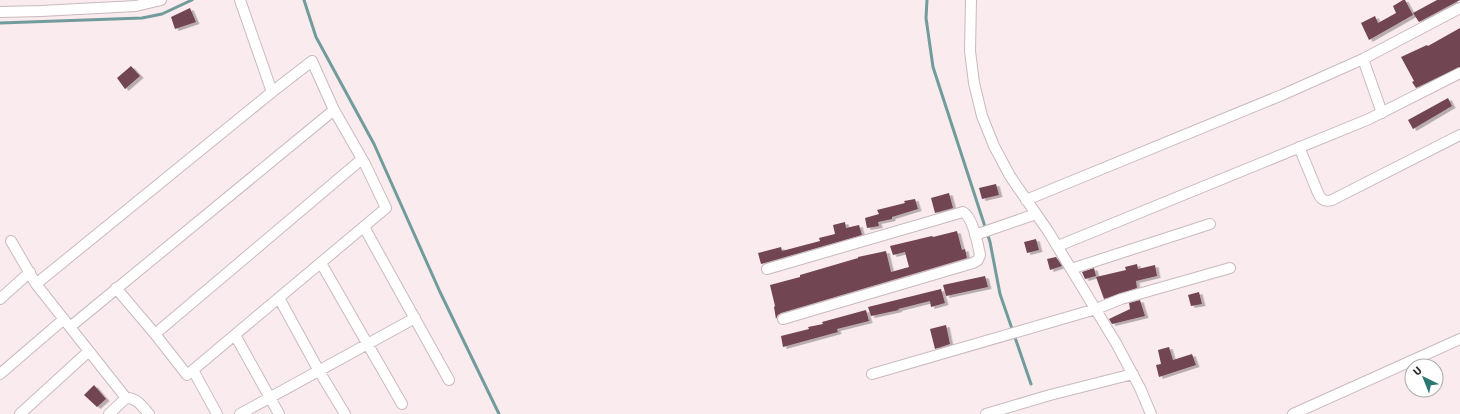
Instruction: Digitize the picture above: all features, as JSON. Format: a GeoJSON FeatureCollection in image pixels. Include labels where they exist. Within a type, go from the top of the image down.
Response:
{"type":"FeatureCollection","features":[{"type":"Feature","properties":{"kind":"street"},"geometry":{"type":"LineString","coordinates":[[0,12],[128,6],[152,3],[161,0]]}},
{"type":"Feature","properties":{"kind":"street"},"geometry":{"type":"LineString","coordinates":[[240,0],[272,92]]}},
{"type":"Feature","properties":{"kind":"street"},"geometry":{"type":"LineString","coordinates":[[971,0],[970,51],[974,83],[982,116],[994,146],[1010,176],[1058,246],[1096,308],[1133,374],[1151,414]]}},
{"type":"Feature","properties":{"kind":"street"},"geometry":{"type":"LineString","coordinates":[[1026,200],[1282,96],[1363,59],[1460,8]]}},
{"type":"Feature","properties":{"kind":"street"},"geometry":{"type":"LineString","coordinates":[[1363,59],[1382,113]]}},
{"type":"Feature","properties":{"kind":"street"},"geometry":{"type":"LineString","coordinates":[[36,284],[312,61],[334,110],[362,159],[386,208],[187,375],[116,288]]}},
{"type":"Feature","properties":{"kind":"street"},"geometry":{"type":"LineString","coordinates":[[1058,246],[1382,113],[1460,73]]}},
{"type":"Feature","properties":{"kind":"street"},"geometry":{"type":"LineString","coordinates":[[0,374],[116,288],[334,110]]}},
{"type":"Feature","properties":{"kind":"street"},"geometry":{"type":"LineString","coordinates":[[1299,147],[1318,193],[1323,200],[1327,201],[1332,200],[1460,135]]}},
{"type":"Feature","properties":{"kind":"street"},"geometry":{"type":"LineString","coordinates":[[155,334],[362,159]]}},
{"type":"Feature","properties":{"kind":"street"},"geometry":{"type":"LineString","coordinates":[[767,269],[963,212],[969,218],[975,235],[980,255],[978,260],[973,263],[783,319]]}},
{"type":"Feature","properties":{"kind":"street"},"geometry":{"type":"LineString","coordinates":[[975,235],[1036,214]]}},
{"type":"Feature","properties":{"kind":"street"},"geometry":{"type":"LineString","coordinates":[[1071,269],[1210,224]]}},
{"type":"Feature","properties":{"kind":"street"},"geometry":{"type":"LineString","coordinates":[[364,227],[449,380]]}},
{"type":"Feature","properties":{"kind":"street"},"geometry":{"type":"LineString","coordinates":[[11,241],[36,284],[126,398],[134,399],[149,414]]}},
{"type":"Feature","properties":{"kind":"street"},"geometry":{"type":"LineString","coordinates":[[321,263],[402,404]]}},
{"type":"Feature","properties":{"kind":"street"},"geometry":{"type":"LineString","coordinates":[[872,374],[1096,308],[1121,298],[1230,268]]}},
{"type":"Feature","properties":{"kind":"street"},"geometry":{"type":"LineString","coordinates":[[0,299],[30,272]]}},
{"type":"Feature","properties":{"kind":"street"},"geometry":{"type":"LineString","coordinates":[[279,298],[319,371],[345,414]]}},
{"type":"Feature","properties":{"kind":"street"},"geometry":{"type":"LineString","coordinates":[[240,414],[415,318]]}},
{"type":"Feature","properties":{"kind":"street"},"geometry":{"type":"LineString","coordinates":[[235,335],[279,414]]}},
{"type":"Feature","properties":{"kind":"street"},"geometry":{"type":"LineString","coordinates":[[1293,414],[1460,339]]}},
{"type":"Feature","properties":{"kind":"street"},"geometry":{"type":"LineString","coordinates":[[20,414],[89,351]]}},
{"type":"Feature","properties":{"kind":"street"},"geometry":{"type":"LineString","coordinates":[[193,370],[217,414]]}},
{"type":"Feature","properties":{"kind":"street"},"geometry":{"type":"LineString","coordinates":[[986,414],[1050,394],[1133,374]]}},
{"type":"Feature","properties":{"kind":"street"},"geometry":{"type":"LineString","coordinates":[[109,414],[126,398]]}},
{"type":"Feature","properties":{"kind":"building"},"geometry":{"type":"Polygon","coordinates":[[[1405,0],[1413,15],[1369,40],[1361,23],[1375,16],[1378,23],[1396,13],[1393,6],[1405,0]]]}},
{"type":"Feature","properties":{"kind":"building"},"geometry":{"type":"Polygon","coordinates":[[[1437,0],[1460,0],[1419,22],[1413,13],[1437,0]]]}},
{"type":"Feature","properties":{"kind":"building"},"geometry":{"type":"Polygon","coordinates":[[[190,8],[196,22],[175,29],[171,17],[190,8]]]}},
{"type":"Feature","properties":{"kind":"building"},"geometry":{"type":"Polygon","coordinates":[[[1460,28],[1460,67],[1416,88],[1412,82],[1414,81],[1401,57],[1427,45],[1428,46],[1460,28]]]}},
{"type":"Feature","properties":{"kind":"building"},"geometry":{"type":"Polygon","coordinates":[[[131,66],[140,76],[125,89],[117,78],[131,66]]]}},
{"type":"Feature","properties":{"kind":"building"},"geometry":{"type":"Polygon","coordinates":[[[1448,98],[1452,106],[1413,129],[1408,120],[1448,98]]]}},
{"type":"Feature","properties":{"kind":"building"},"geometry":{"type":"Polygon","coordinates":[[[996,184],[999,195],[982,199],[979,188],[996,184]]]}},
{"type":"Feature","properties":{"kind":"building"},"geometry":{"type":"Polygon","coordinates":[[[949,193],[953,208],[935,213],[931,198],[949,193]]]}},
{"type":"Feature","properties":{"kind":"building"},"geometry":{"type":"Polygon","coordinates":[[[915,199],[918,209],[892,217],[892,219],[878,222],[879,226],[867,228],[865,218],[879,214],[877,210],[915,199]]]}},
{"type":"Feature","properties":{"kind":"building"},"geometry":{"type":"Polygon","coordinates":[[[845,222],[846,228],[859,225],[862,235],[761,264],[758,253],[781,247],[782,251],[820,241],[819,238],[835,234],[833,225],[845,222]]]}},
{"type":"Feature","properties":{"kind":"building"},"geometry":{"type":"Polygon","coordinates":[[[957,231],[962,250],[965,249],[967,258],[781,313],[776,319],[775,306],[770,285],[800,277],[800,275],[858,257],[886,251],[891,272],[909,267],[905,252],[893,255],[890,246],[957,231]]]}},
{"type":"Feature","properties":{"kind":"building"},"geometry":{"type":"Polygon","coordinates":[[[1036,239],[1039,250],[1027,253],[1024,242],[1036,239]]]}},
{"type":"Feature","properties":{"kind":"building"},"geometry":{"type":"Polygon","coordinates":[[[1056,257],[1062,266],[1050,270],[1047,259],[1056,257]]]}},
{"type":"Feature","properties":{"kind":"building"},"geometry":{"type":"Polygon","coordinates":[[[1137,264],[1138,269],[1155,265],[1157,276],[1136,281],[1137,288],[1104,299],[1096,277],[1126,270],[1125,267],[1137,264]]]}},
{"type":"Feature","properties":{"kind":"building"},"geometry":{"type":"Polygon","coordinates":[[[1094,268],[1096,276],[1085,279],[1082,272],[1094,268]]]}},
{"type":"Feature","properties":{"kind":"building"},"geometry":{"type":"Polygon","coordinates":[[[985,276],[988,287],[946,296],[943,285],[985,276]]]}},
{"type":"Feature","properties":{"kind":"building"},"geometry":{"type":"Polygon","coordinates":[[[941,289],[945,303],[931,307],[930,301],[871,316],[868,307],[941,289]]]}},
{"type":"Feature","properties":{"kind":"building"},"geometry":{"type":"Polygon","coordinates":[[[1199,292],[1202,304],[1191,306],[1188,295],[1199,292]]]}},
{"type":"Feature","properties":{"kind":"building"},"geometry":{"type":"Polygon","coordinates":[[[1140,300],[1145,316],[1112,324],[1109,319],[1130,309],[1129,303],[1140,300]]]}},
{"type":"Feature","properties":{"kind":"building"},"geometry":{"type":"Polygon","coordinates":[[[866,310],[869,321],[837,329],[838,332],[783,347],[781,336],[809,329],[808,327],[823,324],[822,322],[866,310]]]}},
{"type":"Feature","properties":{"kind":"building"},"geometry":{"type":"Polygon","coordinates":[[[946,325],[950,344],[935,349],[930,329],[946,325]]]}},
{"type":"Feature","properties":{"kind":"building"},"geometry":{"type":"Polygon","coordinates":[[[1169,347],[1173,360],[1192,354],[1196,365],[1159,377],[1156,365],[1161,364],[1158,350],[1169,347]]]}},
{"type":"Feature","properties":{"kind":"building"},"geometry":{"type":"Polygon","coordinates":[[[94,385],[106,399],[97,407],[84,395],[94,385]]]}},
{"type":"Feature","properties":{"kind":"waterway"},"geometry":{"type":"LineString","coordinates":[[0,23],[142,18],[162,14],[192,0]]}},
{"type":"Feature","properties":{"kind":"waterway"},"geometry":{"type":"LineString","coordinates":[[304,0],[316,37],[374,144],[440,292],[499,414]]}},
{"type":"Feature","properties":{"kind":"waterway"},"geometry":{"type":"LineString","coordinates":[[927,0],[926,18],[933,67],[990,242],[1000,294],[1031,384]]}}]}
